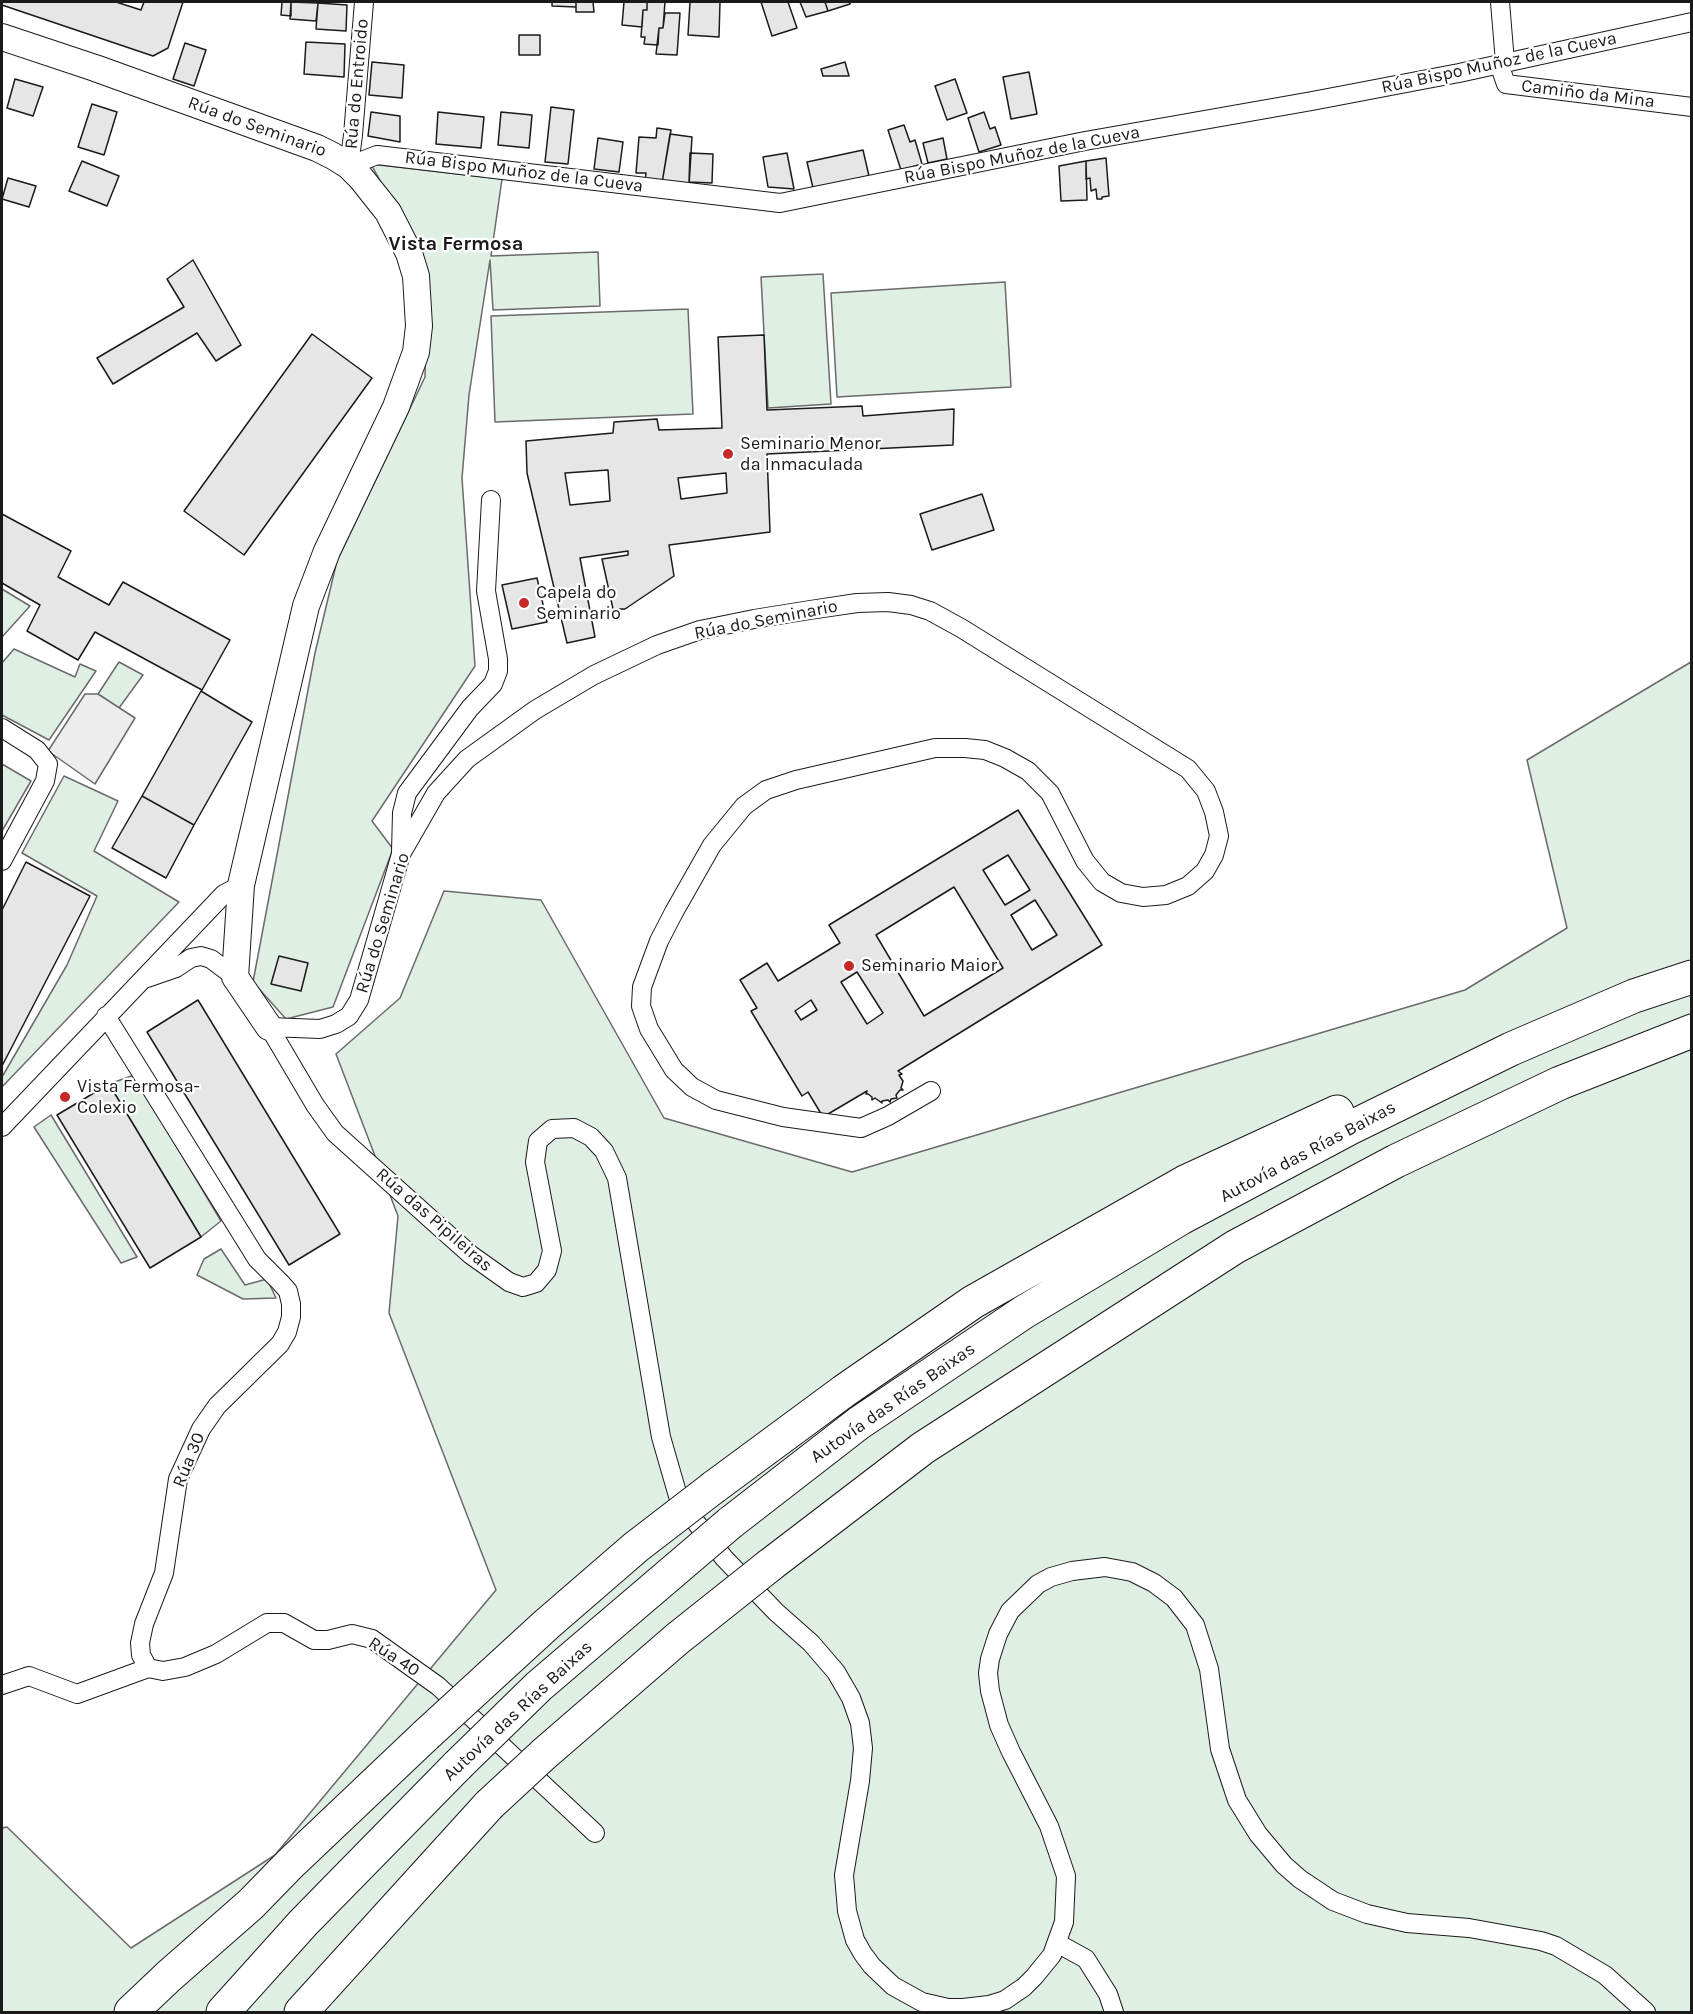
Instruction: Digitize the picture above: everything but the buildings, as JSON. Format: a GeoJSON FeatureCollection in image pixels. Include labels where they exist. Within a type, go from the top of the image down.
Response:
{"type":"FeatureCollection","features":[{"type":"Feature","properties":{"kind":"highway","name":"Autovía das Rías Baixas"},"geometry":{"type":"LineString","coordinates":[[223,2013],[304,1922],[539,1686],[730,1523],[859,1423],[1014,1318],[1181,1218],[1350,1128],[1511,1049],[1634,996],[1692,977]]}},
{"type":"Feature","properties":{"kind":"highway"},"geometry":{"type":"LineString","coordinates":[[131,2013],[250,1904],[426,1735],[547,1624],[636,1548],[844,1391],[973,1302],[1185,1182],[1508,1032],[1634,996]]}},
{"type":"Feature","properties":{"kind":"highway"},"geometry":{"type":"LineString","coordinates":[[301,2013],[489,1805],[544,1754],[668,1647],[770,1565],[923,1448],[1236,1247],[1396,1161],[1560,1083],[1692,1031]]}},
{"type":"Feature","properties":{"kind":"street","name":"Rúa do Entroido"},"geometry":{"type":"LineString","coordinates":[[349,166],[364,2]]}},
{"type":"Feature","properties":{"kind":"street"},"geometry":{"type":"LineString","coordinates":[[1500,2],[1502,63]]}},
{"type":"Feature","properties":{"kind":"street","name":"Rúa Bispo Muñoz de la Cueva"},"geometry":{"type":"LineString","coordinates":[[349,166],[377,154],[780,203],[1085,141],[1312,101],[1692,22]]}},
{"type":"Feature","properties":{"kind":"street","name":"Rúa do Seminario"},"geometry":{"type":"LineString","coordinates":[[2,37],[317,148],[349,166],[362,178],[388,212],[409,253],[416,276],[419,326],[416,352],[396,407],[327,550],[306,606],[242,885],[235,977]]}},
{"type":"Feature","properties":{"kind":"street","name":"Camiño da Mina"},"geometry":{"type":"LineString","coordinates":[[1502,63],[1506,84],[1692,107]]}},
{"type":"Feature","properties":{"kind":"street"},"geometry":{"type":"LineString","coordinates":[[401,854],[402,813],[407,794],[470,708],[493,684],[498,671],[486,591],[491,500]]}},
{"type":"Feature","properties":{"kind":"street","name":"Rúa do Seminario"},"geometry":{"type":"LineString","coordinates":[[269,1027],[320,1029],[336,1024],[349,1016],[359,1000],[401,854],[436,793],[467,759],[534,710],[594,675],[657,645],[700,630],[857,603],[888,602],[930,611],[961,628],[1188,769],[1206,791],[1214,812],[1219,836],[1214,855],[1204,872],[1188,886],[1166,895],[1143,897],[1121,893],[1102,882],[1085,861],[1050,793],[1028,771],[986,750],[935,748],[796,780],[766,790],[744,806],[712,845],[659,941],[642,987],[641,1006],[649,1029],[674,1070],[692,1087],[716,1100],[783,1117],[861,1128],[888,1116],[931,1091]]}},
{"type":"Feature","properties":{"kind":"street"},"geometry":{"type":"LineString","coordinates":[[2,728],[29,744],[44,757],[48,764],[45,781],[2,861]]}},
{"type":"Feature","properties":{"kind":"street"},"geometry":{"type":"LineString","coordinates":[[2,1127],[224,894],[242,885]]}},
{"type":"Feature","properties":{"kind":"street"},"geometry":{"type":"LineString","coordinates":[[143,979],[176,968],[191,958],[201,956],[211,959],[235,977],[269,1027]]}},
{"type":"Feature","properties":{"kind":"street","name":"Rúa 30"},"geometry":{"type":"LineString","coordinates":[[106,1016],[257,1259],[288,1291],[291,1304],[291,1317],[287,1332],[280,1344],[217,1406],[201,1430],[178,1479],[164,1573],[144,1624],[140,1643],[141,1655],[148,1668]]}},
{"type":"Feature","properties":{"kind":"street","name":"Rúa das Pipileiras"},"geometry":{"type":"LineString","coordinates":[[269,1027],[315,1105],[335,1133],[471,1255],[509,1282],[523,1287],[536,1284],[548,1270],[552,1251],[535,1162],[538,1141],[552,1129],[562,1127],[583,1131],[598,1143],[617,1178],[661,1437],[672,1479],[682,1503],[707,1537],[749,1586],[811,1643],[836,1672],[851,1698],[860,1723],[863,1748],[860,1781],[844,1875],[847,1911],[855,1940],[872,1966],[894,1986],[922,2002],[948,2008],[977,2007],[1005,2000],[1024,1987],[1043,1967],[1057,1943]]}},
{"type":"Feature","properties":{"kind":"street"},"geometry":{"type":"LineString","coordinates":[[1114,2013],[1108,1994],[1086,1959],[1057,1943],[1064,1922],[1066,1876],[1049,1826],[999,1725],[988,1673],[998,1634],[1010,1611],[1038,1584],[1072,1570],[1105,1567],[1132,1572],[1154,1583],[1173,1598],[1195,1625],[1209,1668],[1220,1749],[1238,1800],[1258,1834],[1284,1865],[1300,1879],[1333,1901],[1367,1914],[1407,1923],[1469,1928],[1541,1941],[1556,1946],[1605,1975],[1646,2013]]}},
{"type":"Feature","properties":{"kind":"street","name":"Rúa 40"},"geometry":{"type":"LineString","coordinates":[[148,1668],[163,1671],[185,1667],[216,1654],[267,1623],[284,1623],[314,1640],[328,1640],[352,1634],[372,1639],[438,1686],[595,1833]]}},
{"type":"Feature","properties":{"kind":"street"},"geometry":{"type":"LineString","coordinates":[[2,1685],[29,1676],[77,1694],[148,1668]]}},
{"type":"Feature","properties":{"kind":"green space"},"geometry":{"type":"Polygon","coordinates":[[[371,164],[502,179],[491,256],[598,252],[600,306],[493,310],[490,260],[469,395],[462,478],[475,666],[372,821],[393,849],[333,1007],[286,1019],[253,982],[315,653],[337,561],[425,377],[427,267],[371,164]]]}},
{"type":"Feature","properties":{"kind":"green space"},"geometry":{"type":"Polygon","coordinates":[[[823,274],[831,404],[768,408],[761,277],[823,274]]]}},
{"type":"Feature","properties":{"kind":"green space"},"geometry":{"type":"Polygon","coordinates":[[[1005,282],[1011,387],[837,397],[831,293],[1005,282]]]}},
{"type":"Feature","properties":{"kind":"green space"},"geometry":{"type":"Polygon","coordinates":[[[688,309],[693,414],[495,422],[491,316],[688,309]]]}},
{"type":"Feature","properties":{"kind":"green space"},"geometry":{"type":"Polygon","coordinates":[[[2,589],[30,606],[2,637],[2,589]]]}},
{"type":"Feature","properties":{"kind":"green space"},"geometry":{"type":"Polygon","coordinates":[[[14,649],[75,677],[80,664],[96,671],[49,740],[2,715],[2,663],[14,649]]]}},
{"type":"Feature","properties":{"kind":"green space"},"geometry":{"type":"Polygon","coordinates":[[[119,662],[143,675],[119,708],[98,694],[119,662]]]}},
{"type":"Feature","properties":{"kind":"green space"},"geometry":{"type":"Polygon","coordinates":[[[1691,662],[1691,2012],[2,2012],[2,1828],[7,1827],[131,1948],[275,1855],[496,1590],[389,1313],[398,1216],[336,1054],[400,998],[444,891],[541,900],[664,1118],[852,1172],[1465,990],[1567,928],[1527,760],[1691,662]]]}},
{"type":"Feature","properties":{"kind":"green space"},"geometry":{"type":"Polygon","coordinates":[[[2,764],[31,781],[2,831],[2,764]]]}},
{"type":"Feature","properties":{"kind":"green space"},"geometry":{"type":"Polygon","coordinates":[[[64,776],[118,801],[94,851],[179,902],[2,1087],[2,1077],[67,965],[97,896],[22,853],[64,776]]]}},
{"type":"Feature","properties":{"kind":"green space"},"geometry":{"type":"Polygon","coordinates":[[[134,1075],[221,1221],[201,1237],[109,1084],[134,1075]]]}},
{"type":"Feature","properties":{"kind":"green space"},"geometry":{"type":"Polygon","coordinates":[[[51,1115],[137,1257],[121,1263],[34,1127],[51,1115]]]}},
{"type":"Feature","properties":{"kind":"green space"},"geometry":{"type":"Polygon","coordinates":[[[221,1249],[245,1285],[267,1279],[276,1298],[243,1299],[197,1275],[204,1259],[221,1249]]]}},
{"type":"Feature","properties":{"kind":"shaded area"},"geometry":{"type":"Polygon","coordinates":[[[85,694],[98,694],[135,718],[95,784],[48,751],[85,694]]]}},
{"type":"Feature","properties":{"kind":"place","name":"Seminario Menor da Inmaculada"},"geometry":{"type":"Point","coordinates":[728,454]}},
{"type":"Feature","properties":{"kind":"place","name":"Capela do Seminario"},"geometry":{"type":"Point","coordinates":[524,603]}},
{"type":"Feature","properties":{"kind":"place","name":"Seminario Maior"},"geometry":{"type":"Point","coordinates":[849,966]}},
{"type":"Feature","properties":{"kind":"place","name":"Vista Fermosa- Colexio"},"geometry":{"type":"Point","coordinates":[65,1097]}},
{"type":"Feature","properties":{"kind":"district","name":"Vista Fermosa"},"geometry":{"type":"Point","coordinates":[456,244]}}]}
